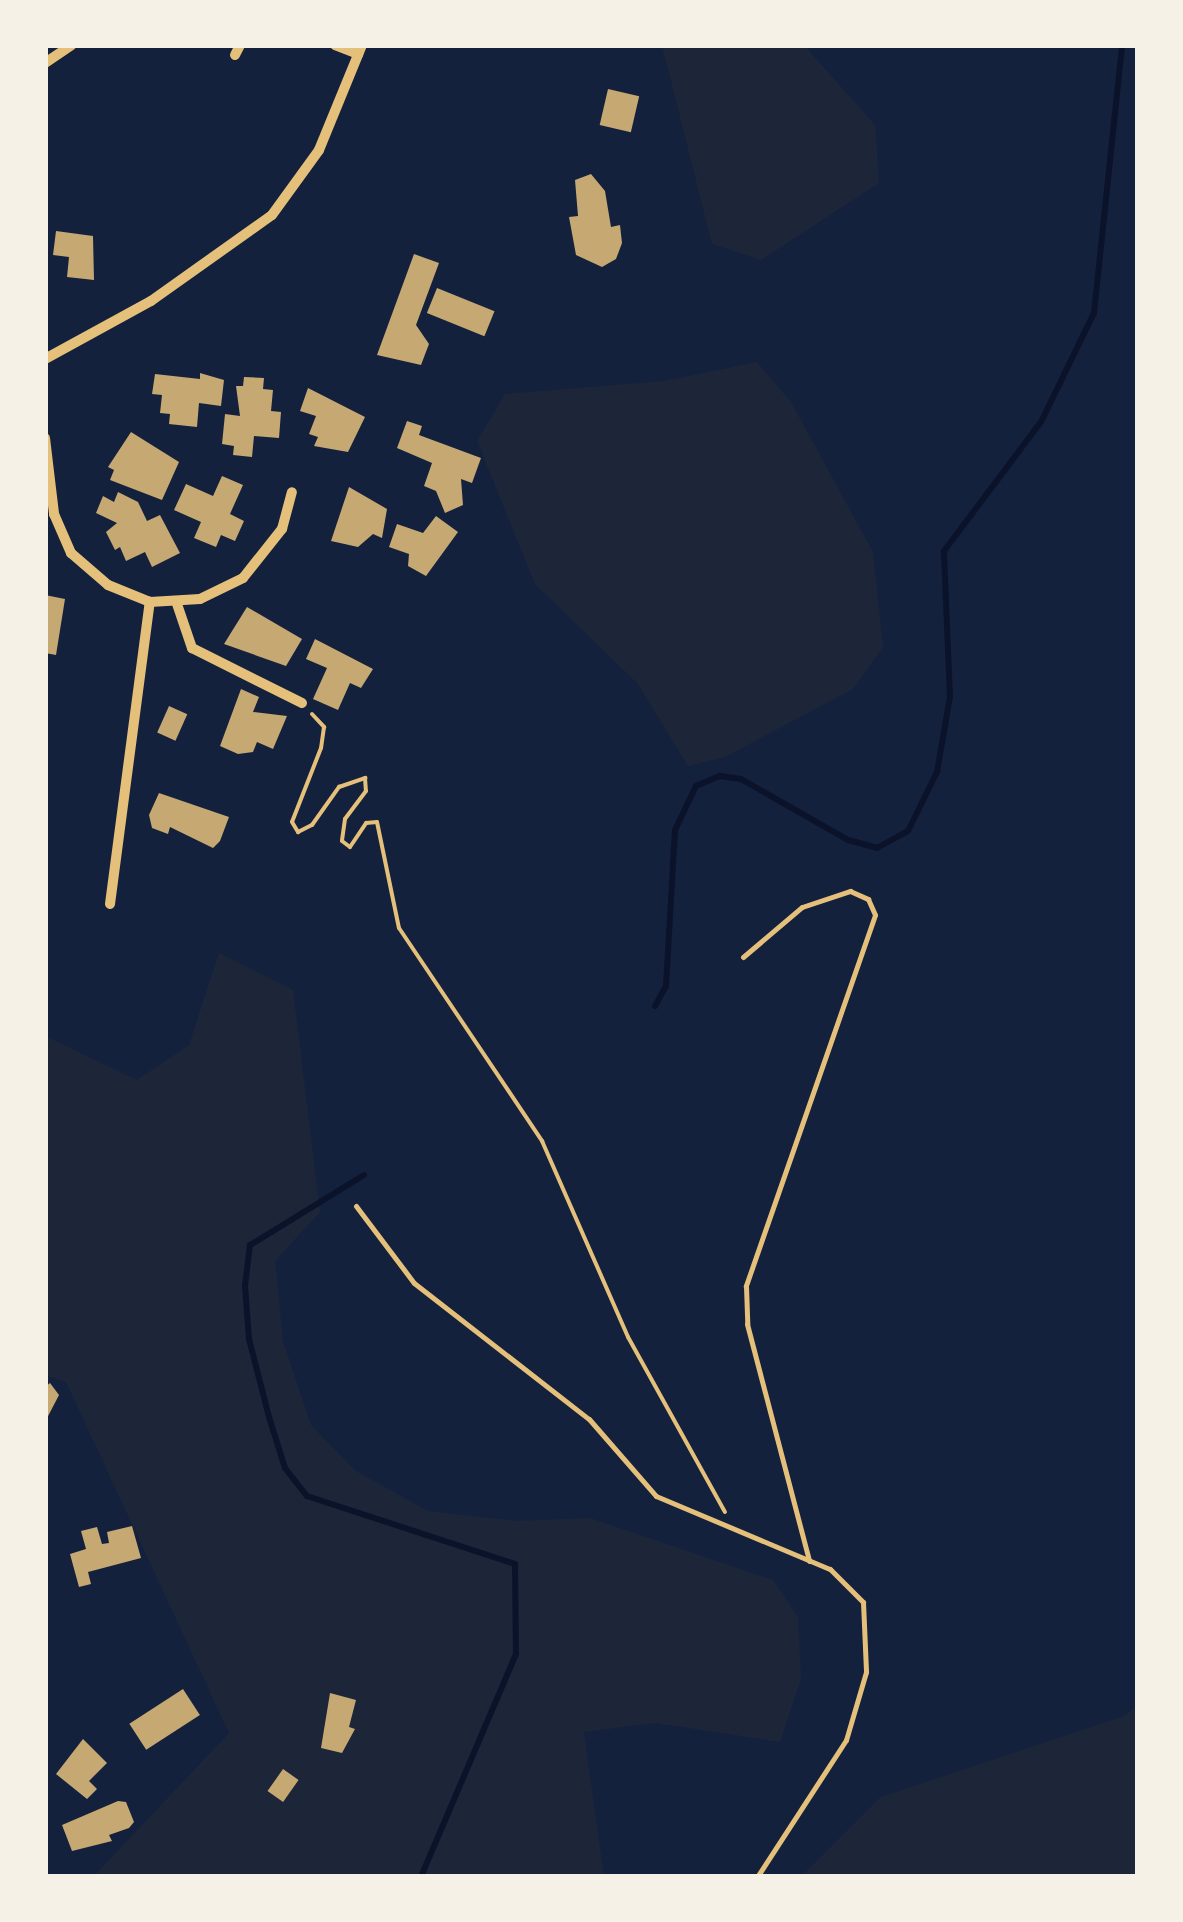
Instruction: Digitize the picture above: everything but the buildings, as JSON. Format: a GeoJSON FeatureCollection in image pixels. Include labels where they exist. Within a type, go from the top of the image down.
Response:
{"type":"FeatureCollection","features":[{"type":"Feature","properties":{"kind":"street"},"geometry":{"type":"LineString","coordinates":[[45,63],[72,45]]}},
{"type":"Feature","properties":{"kind":"street"},"geometry":{"type":"LineString","coordinates":[[45,359],[151,302],[272,215],[319,150],[360,50],[334,45]]}},
{"type":"Feature","properties":{"kind":"street"},"geometry":{"type":"LineString","coordinates":[[45,438],[54,514],[71,553],[108,585],[150,602],[200,598],[243,578],[282,528],[292,492]]}},
{"type":"Feature","properties":{"kind":"street"},"geometry":{"type":"LineString","coordinates":[[176,601],[192,648],[302,703]]}},
{"type":"Feature","properties":{"kind":"street"},"geometry":{"type":"LineString","coordinates":[[110,904],[150,602]]}},
{"type":"Feature","properties":{"kind":"lane"},"geometry":{"type":"LineString","coordinates":[[743,957],[802,907],[850,891],[868,899],[875,915],[746,1286],[748,1324],[809,1560]]}},
{"type":"Feature","properties":{"kind":"lane"},"geometry":{"type":"LineString","coordinates":[[356,1206],[414,1283],[588,1419],[656,1496],[830,1569],[863,1602],[866,1672],[846,1740],[757,1877]]}},
{"type":"Feature","properties":{"kind":"path"},"geometry":{"type":"LineString","coordinates":[[302,703],[324,727],[292,822],[298,832],[312,825],[339,786],[365,778],[366,791],[344,820],[342,840],[350,847],[366,823],[377,822],[399,928],[542,1141],[628,1337],[736,1530]]}},
{"type":"Feature","properties":{"kind":"shaded area"},"geometry":{"type":"Polygon","coordinates":[[[662,45],[804,45],[875,125],[879,183],[761,260],[712,244],[662,45]]]}},
{"type":"Feature","properties":{"kind":"shaded area"},"geometry":{"type":"Polygon","coordinates":[[[757,362],[791,402],[873,552],[883,647],[853,689],[725,757],[688,766],[638,684],[535,584],[477,441],[505,394],[664,381],[757,362]]]}},
{"type":"Feature","properties":{"kind":"shaded area"},"geometry":{"type":"Polygon","coordinates":[[[219,953],[293,990],[320,1212],[275,1261],[283,1341],[311,1425],[356,1471],[428,1511],[516,1521],[590,1518],[773,1580],[798,1617],[801,1679],[780,1742],[656,1723],[584,1732],[604,1877],[93,1877],[229,1733],[66,1382],[45,1375],[45,1036],[137,1080],[189,1045],[219,953]]]}},
{"type":"Feature","properties":{"kind":"shaded area"},"geometry":{"type":"Polygon","coordinates":[[[1138,1704],[1138,1877],[801,1877],[881,1797],[1124,1716],[1138,1704]]]}},
{"type":"Feature","properties":{"kind":"waterway"},"geometry":{"type":"LineString","coordinates":[[655,1006],[666,986],[675,830],[696,786],[720,776],[741,779],[848,840],[877,848],[908,831],[937,772],[950,697],[944,551],[1041,422],[1094,313],[1122,45]]}},
{"type":"Feature","properties":{"kind":"waterway"},"geometry":{"type":"LineString","coordinates":[[364,1175],[250,1245],[245,1286],[249,1339],[285,1468],[307,1496],[515,1564],[516,1654],[421,1877]]}}]}
